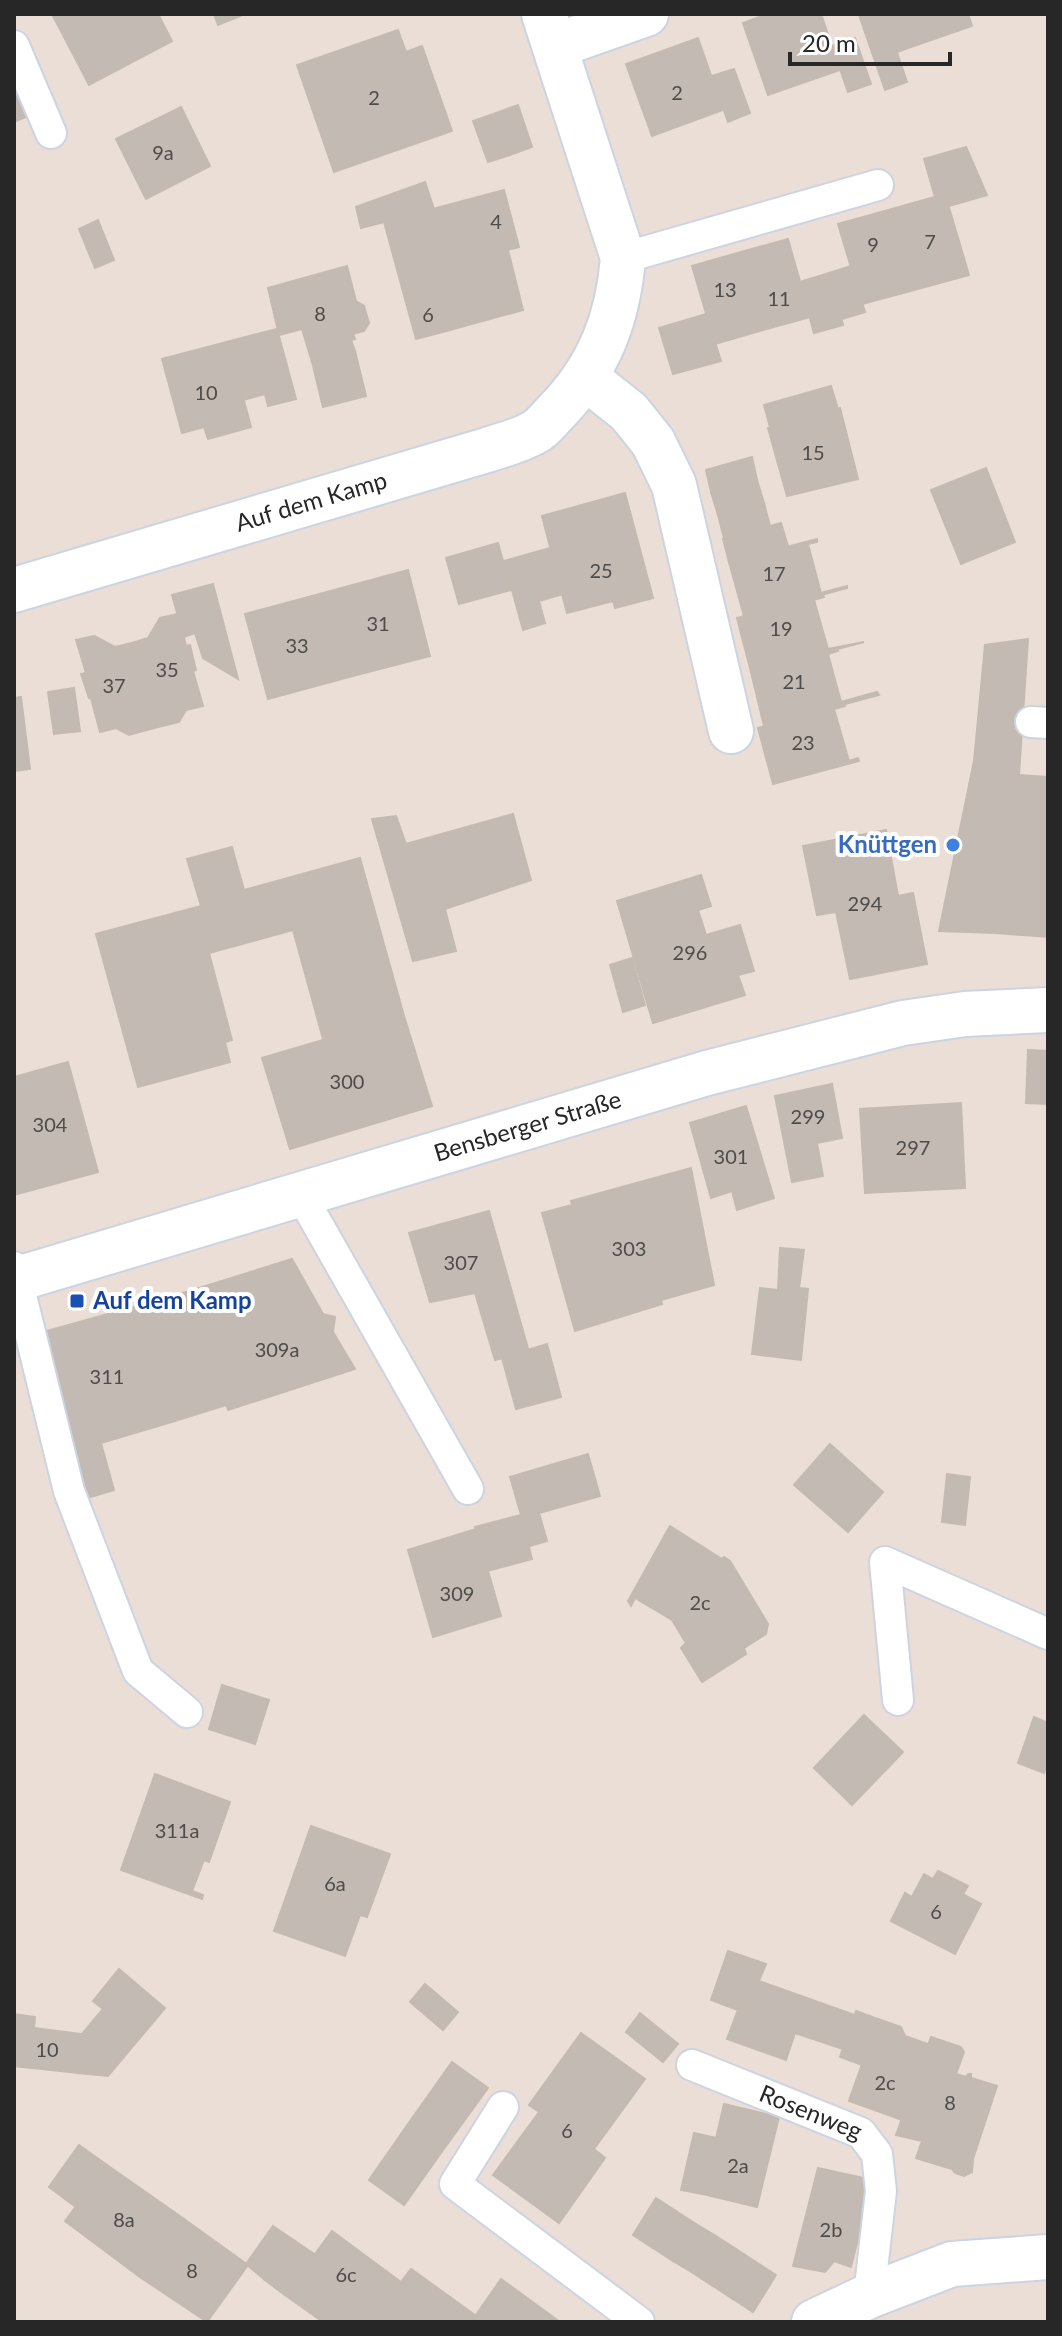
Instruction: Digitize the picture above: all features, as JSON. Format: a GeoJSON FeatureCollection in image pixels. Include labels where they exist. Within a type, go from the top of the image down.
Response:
{"type":"FeatureCollection","features":[{"type":"Feature","properties":{"kind":"street"},"geometry":{"type":"LineString","coordinates":[[550,30],[646,14]]}},
{"type":"Feature","properties":{"kind":"street","name":"Auf dem Kamp"},"geometry":{"type":"LineString","coordinates":[[14,590],[472,455],[535,433],[586,378],[600,353],[613,323],[623,258],[550,30]]}},
{"type":"Feature","properties":{"kind":"street"},"geometry":{"type":"LineString","coordinates":[[586,378],[629,412],[653,442],[674,485],[731,731]]}},
{"type":"Feature","properties":{"kind":"street","name":"Bensberger Straße"},"geometry":{"type":"LineString","coordinates":[[15,1276],[301,1195],[707,1073],[839,1039],[903,1023],[965,1014],[1048,1010]]}},
{"type":"Feature","properties":{"kind":"street"},"geometry":{"type":"LineString","coordinates":[[814,2322],[869,2296],[952,2264],[1048,2257]]}},
{"type":"Feature","properties":{"kind":"lane"},"geometry":{"type":"LineString","coordinates":[[14,46],[51,133]]}},
{"type":"Feature","properties":{"kind":"lane"},"geometry":{"type":"LineString","coordinates":[[623,258],[878,185]]}},
{"type":"Feature","properties":{"kind":"lane"},"geometry":{"type":"LineString","coordinates":[[301,1195],[468,1489]]}},
{"type":"Feature","properties":{"kind":"lane"},"geometry":{"type":"LineString","coordinates":[[15,1276],[69,1491],[138,1671],[187,1712]]}},
{"type":"Feature","properties":{"kind":"lane"},"geometry":{"type":"LineString","coordinates":[[898,1700],[885,1562],[1048,1634]]}},
{"type":"Feature","properties":{"kind":"lane","name":"Rosenweg"},"geometry":{"type":"LineString","coordinates":[[692,2065],[861,2133],[877,2154],[881,2191],[869,2296]]}},
{"type":"Feature","properties":{"kind":"lane"},"geometry":{"type":"LineString","coordinates":[[503,2107],[455,2184],[639,2322]]}},
{"type":"Feature","properties":{"kind":"building"},"geometry":{"type":"Polygon","coordinates":[[[52,14],[158,14],[172,41],[89,85],[52,14]]]}},
{"type":"Feature","properties":{"kind":"building"},"geometry":{"type":"Polygon","coordinates":[[[214,14],[245,14],[218,25],[214,14]]]}},
{"type":"Feature","properties":{"kind":"building"},"geometry":{"type":"Polygon","coordinates":[[[767,14],[821,14],[840,70],[768,95],[743,23],[767,14]]]}},
{"type":"Feature","properties":{"kind":"building"},"geometry":{"type":"Polygon","coordinates":[[[884,14],[907,82],[885,90],[859,15],[884,14]]]}},
{"type":"Feature","properties":{"kind":"building"},"geometry":{"type":"Polygon","coordinates":[[[884,14],[968,14],[972,26],[897,52],[884,14]]]}},
{"type":"Feature","properties":{"kind":"building"},"geometry":{"type":"Polygon","coordinates":[[[398,30],[406,52],[422,46],[452,131],[334,172],[297,65],[398,30]]]}},
{"type":"Feature","properties":{"kind":"building"},"geometry":{"type":"Polygon","coordinates":[[[698,38],[723,110],[652,136],[626,64],[698,38]]]}},
{"type":"Feature","properties":{"kind":"building"},"geometry":{"type":"Polygon","coordinates":[[[855,38],[871,84],[848,92],[832,46],[855,38]]]}},
{"type":"Feature","properties":{"kind":"building"},"geometry":{"type":"Polygon","coordinates":[[[734,69],[750,113],[728,122],[712,76],[734,69]]]}},
{"type":"Feature","properties":{"kind":"building"},"geometry":{"type":"Polygon","coordinates":[[[14,81],[28,116],[14,122],[14,81]]]}},
{"type":"Feature","properties":{"kind":"building"},"geometry":{"type":"Polygon","coordinates":[[[518,105],[532,147],[510,155],[496,113],[518,105]]]}},
{"type":"Feature","properties":{"kind":"building"},"geometry":{"type":"Polygon","coordinates":[[[181,107],[210,166],[146,199],[116,139],[181,107]]]}},
{"type":"Feature","properties":{"kind":"building"},"geometry":{"type":"Polygon","coordinates":[[[496,113],[510,155],[488,162],[473,121],[496,113]]]}},
{"type":"Feature","properties":{"kind":"building"},"geometry":{"type":"Polygon","coordinates":[[[966,147],[987,195],[949,206],[945,194],[935,197],[924,159],[966,147]]]}},
{"type":"Feature","properties":{"kind":"building"},"geometry":{"type":"Polygon","coordinates":[[[425,182],[434,209],[361,228],[356,207],[425,182]]]}},
{"type":"Feature","properties":{"kind":"building"},"geometry":{"type":"Polygon","coordinates":[[[504,190],[519,247],[457,263],[469,307],[446,313],[450,330],[416,339],[384,222],[504,190]]]}},
{"type":"Feature","properties":{"kind":"building"},"geometry":{"type":"Polygon","coordinates":[[[945,194],[969,275],[914,290],[892,209],[945,194]]]}},
{"type":"Feature","properties":{"kind":"building"},"geometry":{"type":"Polygon","coordinates":[[[892,209],[914,290],[862,304],[838,224],[892,209]]]}},
{"type":"Feature","properties":{"kind":"building"},"geometry":{"type":"Polygon","coordinates":[[[98,220],[114,260],[95,268],[79,229],[98,220]]]}},
{"type":"Feature","properties":{"kind":"building"},"geometry":{"type":"Polygon","coordinates":[[[788,239],[810,317],[763,330],[741,252],[788,239]]]}},
{"type":"Feature","properties":{"kind":"building"},"geometry":{"type":"Polygon","coordinates":[[[508,250],[523,310],[450,330],[446,313],[469,307],[457,263],[508,250]]]}},
{"type":"Feature","properties":{"kind":"building"},"geometry":{"type":"Polygon","coordinates":[[[741,252],[763,330],[715,344],[692,266],[741,252]]]}},
{"type":"Feature","properties":{"kind":"building"},"geometry":{"type":"Polygon","coordinates":[[[347,266],[356,301],[364,306],[369,323],[364,331],[353,334],[355,339],[351,340],[355,351],[312,362],[302,329],[279,335],[268,288],[347,266]]]}},
{"type":"Feature","properties":{"kind":"building"},"geometry":{"type":"Polygon","coordinates":[[[851,266],[865,312],[842,319],[829,273],[851,266]]]}},
{"type":"Feature","properties":{"kind":"building"},"geometry":{"type":"Polygon","coordinates":[[[829,273],[843,325],[814,333],[800,282],[829,273]]]}},
{"type":"Feature","properties":{"kind":"building"},"geometry":{"type":"Polygon","coordinates":[[[706,314],[721,361],[673,374],[659,328],[706,314]]]}},
{"type":"Feature","properties":{"kind":"building"},"geometry":{"type":"Polygon","coordinates":[[[277,329],[296,399],[268,406],[265,394],[243,400],[240,386],[264,379],[253,335],[277,329]]]}},
{"type":"Feature","properties":{"kind":"building"},"geometry":{"type":"Polygon","coordinates":[[[253,335],[264,379],[240,386],[251,427],[208,439],[204,427],[182,433],[162,359],[253,335]]]}},
{"type":"Feature","properties":{"kind":"building"},"geometry":{"type":"Polygon","coordinates":[[[355,351],[366,396],[323,407],[312,362],[355,351]]]}},
{"type":"Feature","properties":{"kind":"building"},"geometry":{"type":"Polygon","coordinates":[[[831,386],[838,409],[770,427],[764,405],[831,386]]]}},
{"type":"Feature","properties":{"kind":"building"},"geometry":{"type":"Polygon","coordinates":[[[840,408],[858,479],[787,496],[768,428],[840,408]]]}},
{"type":"Feature","properties":{"kind":"building"},"geometry":{"type":"Polygon","coordinates":[[[752,457],[757,480],[711,492],[706,470],[752,457]]]}},
{"type":"Feature","properties":{"kind":"building"},"geometry":{"type":"Polygon","coordinates":[[[986,468],[1015,542],[961,564],[931,490],[986,468]]]}},
{"type":"Feature","properties":{"kind":"building"},"geometry":{"type":"Polygon","coordinates":[[[757,480],[764,503],[718,515],[711,492],[757,480]]]}},
{"type":"Feature","properties":{"kind":"building"},"geometry":{"type":"Polygon","coordinates":[[[625,493],[653,598],[615,608],[613,601],[567,613],[542,516],[625,493]]]}},
{"type":"Feature","properties":{"kind":"building"},"geometry":{"type":"Polygon","coordinates":[[[764,503],[770,526],[724,538],[718,515],[764,503]]]}},
{"type":"Feature","properties":{"kind":"building"},"geometry":{"type":"Polygon","coordinates":[[[781,523],[788,546],[729,562],[723,539],[781,523]]]}},
{"type":"Feature","properties":{"kind":"building"},"geometry":{"type":"Polygon","coordinates":[[[817,539],[817,542],[808,544],[821,593],[847,588],[744,616],[729,562],[817,539]]]}},
{"type":"Feature","properties":{"kind":"building"},"geometry":{"type":"Polygon","coordinates":[[[498,543],[511,590],[459,604],[446,558],[498,543]]]}},
{"type":"Feature","properties":{"kind":"building"},"geometry":{"type":"Polygon","coordinates":[[[550,548],[563,594],[539,601],[545,623],[523,630],[504,561],[550,548]]]}},
{"type":"Feature","properties":{"kind":"building"},"geometry":{"type":"Polygon","coordinates":[[[408,570],[430,656],[349,677],[327,592],[408,570]]]}},
{"type":"Feature","properties":{"kind":"building"},"geometry":{"type":"Polygon","coordinates":[[[213,584],[238,679],[203,658],[195,633],[184,637],[172,595],[213,584]]]}},
{"type":"Feature","properties":{"kind":"building"},"geometry":{"type":"Polygon","coordinates":[[[327,592],[349,677],[268,699],[245,614],[327,592]]]}},
{"type":"Feature","properties":{"kind":"building"},"geometry":{"type":"Polygon","coordinates":[[[823,595],[814,600],[828,649],[864,642],[751,672],[737,618],[823,595]]]}},
{"type":"Feature","properties":{"kind":"building"},"geometry":{"type":"Polygon","coordinates":[[[178,614],[186,646],[190,645],[196,670],[193,671],[203,706],[186,710],[179,722],[154,728],[132,643],[148,638],[160,618],[178,614]]]}},
{"type":"Feature","properties":{"kind":"building"},"geometry":{"type":"Polygon","coordinates":[[[94,636],[115,647],[132,643],[154,728],[129,735],[116,728],[100,732],[81,674],[86,673],[76,640],[94,636]]]}},
{"type":"Feature","properties":{"kind":"building"},"geometry":{"type":"Polygon","coordinates":[[[1028,639],[1019,775],[1007,774],[996,933],[939,931],[974,761],[985,645],[1028,639]]]}},
{"type":"Feature","properties":{"kind":"building"},"geometry":{"type":"Polygon","coordinates":[[[837,649],[828,654],[841,702],[877,692],[879,695],[764,726],[751,672],[837,649]]]}},
{"type":"Feature","properties":{"kind":"building"},"geometry":{"type":"Polygon","coordinates":[[[74,688],[80,731],[54,734],[48,692],[74,688]]]}},
{"type":"Feature","properties":{"kind":"building"},"geometry":{"type":"Polygon","coordinates":[[[21,697],[30,769],[14,771],[14,698],[21,697]]]}},
{"type":"Feature","properties":{"kind":"building"},"geometry":{"type":"Polygon","coordinates":[[[844,704],[834,709],[849,761],[858,758],[859,761],[773,784],[758,728],[844,704]]]}},
{"type":"Feature","properties":{"kind":"building"},"geometry":{"type":"Polygon","coordinates":[[[1007,774],[1048,777],[1048,937],[996,933],[1007,774]]]}},
{"type":"Feature","properties":{"kind":"building"},"geometry":{"type":"Polygon","coordinates":[[[513,814],[531,880],[445,909],[456,951],[413,961],[372,819],[396,816],[406,844],[513,814]]]}},
{"type":"Feature","properties":{"kind":"building"},"geometry":{"type":"Polygon","coordinates":[[[886,830],[898,896],[913,893],[927,964],[850,979],[836,912],[817,915],[803,846],[886,830]]]}},
{"type":"Feature","properties":{"kind":"building"},"geometry":{"type":"Polygon","coordinates":[[[232,847],[244,890],[360,858],[404,1016],[323,1039],[293,930],[209,953],[232,1040],[225,1042],[230,1062],[138,1087],[96,934],[201,906],[187,859],[232,847]]]}},
{"type":"Feature","properties":{"kind":"building"},"geometry":{"type":"Polygon","coordinates":[[[701,875],[711,906],[698,910],[706,935],[740,925],[754,971],[738,975],[745,995],[653,1023],[617,901],[701,875]]]}},
{"type":"Feature","properties":{"kind":"building"},"geometry":{"type":"Polygon","coordinates":[[[632,958],[645,1005],[623,1012],[610,965],[632,958]]]}},
{"type":"Feature","properties":{"kind":"building"},"geometry":{"type":"Polygon","coordinates":[[[404,1016],[432,1106],[290,1149],[262,1058],[404,1016]]]}},
{"type":"Feature","properties":{"kind":"building"},"geometry":{"type":"Polygon","coordinates":[[[1028,1050],[1048,1051],[1048,1104],[1026,1103],[1028,1050]]]}},
{"type":"Feature","properties":{"kind":"building"},"geometry":{"type":"Polygon","coordinates":[[[68,1062],[98,1172],[14,1195],[14,1077],[68,1062]]]}},
{"type":"Feature","properties":{"kind":"building"},"geometry":{"type":"Polygon","coordinates":[[[832,1084],[842,1138],[817,1143],[823,1176],[792,1182],[775,1096],[832,1084]]]}},
{"type":"Feature","properties":{"kind":"building"},"geometry":{"type":"Polygon","coordinates":[[[961,1103],[965,1188],[865,1193],[860,1109],[961,1103]]]}},
{"type":"Feature","properties":{"kind":"building"},"geometry":{"type":"Polygon","coordinates":[[[746,1106],[774,1198],[737,1210],[732,1191],[711,1198],[690,1123],[746,1106]]]}},
{"type":"Feature","properties":{"kind":"building"},"geometry":{"type":"Polygon","coordinates":[[[691,1168],[714,1285],[661,1300],[662,1304],[575,1331],[542,1213],[572,1205],[571,1201],[691,1168]]]}},
{"type":"Feature","properties":{"kind":"building"},"geometry":{"type":"Polygon","coordinates":[[[489,1211],[529,1352],[495,1360],[475,1293],[430,1302],[409,1233],[489,1211]]]}},
{"type":"Feature","properties":{"kind":"building"},"geometry":{"type":"Polygon","coordinates":[[[780,1248],[804,1250],[799,1288],[808,1289],[801,1360],[752,1354],[760,1288],[778,1290],[780,1248]]]}},
{"type":"Feature","properties":{"kind":"building"},"geometry":{"type":"Polygon","coordinates":[[[292,1259],[323,1314],[335,1317],[333,1332],[355,1369],[228,1410],[193,1290],[292,1259]]]}},
{"type":"Feature","properties":{"kind":"building"},"geometry":{"type":"Polygon","coordinates":[[[193,1290],[226,1405],[175,1421],[140,1305],[193,1290]]]}},
{"type":"Feature","properties":{"kind":"building"},"geometry":{"type":"Polygon","coordinates":[[[140,1305],[175,1421],[101,1443],[114,1490],[87,1498],[40,1333],[140,1305]]]}},
{"type":"Feature","properties":{"kind":"building"},"geometry":{"type":"Polygon","coordinates":[[[547,1344],[561,1397],[516,1409],[502,1358],[547,1344]]]}},
{"type":"Feature","properties":{"kind":"building"},"geometry":{"type":"Polygon","coordinates":[[[830,1444],[883,1492],[848,1532],[794,1485],[830,1444]]]}},
{"type":"Feature","properties":{"kind":"building"},"geometry":{"type":"Polygon","coordinates":[[[588,1454],[600,1496],[539,1513],[547,1541],[530,1546],[510,1477],[588,1454]]]}},
{"type":"Feature","properties":{"kind":"building"},"geometry":{"type":"Polygon","coordinates":[[[947,1474],[970,1477],[965,1525],[942,1522],[947,1474]]]}},
{"type":"Feature","properties":{"kind":"building"},"geometry":{"type":"Polygon","coordinates":[[[521,1515],[532,1559],[487,1571],[475,1527],[521,1515]]]}},
{"type":"Feature","properties":{"kind":"building"},"geometry":{"type":"Polygon","coordinates":[[[670,1526],[730,1561],[768,1624],[766,1634],[744,1648],[746,1654],[702,1682],[681,1648],[686,1643],[672,1620],[635,1598],[631,1606],[628,1601],[670,1526]]]}},
{"type":"Feature","properties":{"kind":"building"},"geometry":{"type":"Polygon","coordinates":[[[476,1529],[501,1616],[433,1637],[408,1550],[476,1529]]]}},
{"type":"Feature","properties":{"kind":"building"},"geometry":{"type":"Polygon","coordinates":[[[222,1685],[269,1700],[255,1744],[209,1729],[222,1685]]]}},
{"type":"Feature","properties":{"kind":"building"},"geometry":{"type":"Polygon","coordinates":[[[864,1715],[903,1752],[852,1805],[814,1768],[864,1715]]]}},
{"type":"Feature","properties":{"kind":"building"},"geometry":{"type":"Polygon","coordinates":[[[1034,1717],[1048,1723],[1048,1761],[1044,1773],[1018,1763],[1034,1717]]]}},
{"type":"Feature","properties":{"kind":"building"},"geometry":{"type":"Polygon","coordinates":[[[155,1774],[230,1802],[209,1862],[204,1860],[192,1891],[203,1895],[202,1899],[121,1870],[155,1774]]]}},
{"type":"Feature","properties":{"kind":"building"},"geometry":{"type":"Polygon","coordinates":[[[311,1826],[390,1854],[367,1917],[360,1915],[345,1956],[274,1931],[311,1826]]]}},
{"type":"Feature","properties":{"kind":"building"},"geometry":{"type":"Polygon","coordinates":[[[938,1871],[968,1886],[963,1894],[981,1904],[955,1954],[891,1921],[905,1893],[912,1897],[924,1874],[933,1879],[938,1871]]]}},
{"type":"Feature","properties":{"kind":"building"},"geometry":{"type":"Polygon","coordinates":[[[728,1951],[766,1964],[748,2007],[742,2005],[740,2011],[711,2000],[728,1951]]]}},
{"type":"Feature","properties":{"kind":"building"},"geometry":{"type":"Polygon","coordinates":[[[119,1969],[165,2008],[108,2076],[78,2073],[82,2034],[103,2009],[93,2001],[119,1969]]]}},
{"type":"Feature","properties":{"kind":"building"},"geometry":{"type":"Polygon","coordinates":[[[759,1981],[855,2015],[843,2049],[795,2033],[786,2060],[727,2039],[738,2010],[742,2005],[748,2007],[759,1981]]]}},
{"type":"Feature","properties":{"kind":"building"},"geometry":{"type":"Polygon","coordinates":[[[425,1984],[458,2012],[443,2030],[410,2002],[425,1984]]]}},
{"type":"Feature","properties":{"kind":"building"},"geometry":{"type":"Polygon","coordinates":[[[856,2011],[878,2019],[862,2065],[840,2057],[856,2011]]]}},
{"type":"Feature","properties":{"kind":"building"},"geometry":{"type":"Polygon","coordinates":[[[640,2013],[678,2044],[663,2062],[626,2032],[640,2013]]]}},
{"type":"Feature","properties":{"kind":"building"},"geometry":{"type":"Polygon","coordinates":[[[14,2014],[35,2017],[34,2028],[82,2034],[78,2073],[14,2066],[14,2014]]]}},
{"type":"Feature","properties":{"kind":"building"},"geometry":{"type":"Polygon","coordinates":[[[878,2019],[901,2027],[905,2036],[928,2044],[902,2120],[849,2101],[878,2019]]]}},
{"type":"Feature","properties":{"kind":"building"},"geometry":{"type":"Polygon","coordinates":[[[581,2033],[645,2079],[594,2149],[605,2158],[559,2223],[493,2175],[539,2112],[529,2105],[581,2033]]]}},
{"type":"Feature","properties":{"kind":"building"},"geometry":{"type":"Polygon","coordinates":[[[931,2037],[961,2047],[964,2052],[956,2074],[966,2077],[971,2074],[971,2078],[997,2086],[973,2159],[972,2172],[964,2176],[916,2158],[922,2141],[896,2135],[931,2037]]]}},
{"type":"Feature","properties":{"kind":"building"},"geometry":{"type":"Polygon","coordinates":[[[452,2062],[488,2088],[448,2143],[413,2117],[452,2062]]]}},
{"type":"Feature","properties":{"kind":"building"},"geometry":{"type":"Polygon","coordinates":[[[724,2104],[779,2117],[757,2207],[703,2194],[724,2104]]]}},
{"type":"Feature","properties":{"kind":"building"},"geometry":{"type":"Polygon","coordinates":[[[413,2117],[448,2143],[404,2205],[369,2180],[413,2117]]]}},
{"type":"Feature","properties":{"kind":"building"},"geometry":{"type":"Polygon","coordinates":[[[694,2133],[716,2138],[703,2194],[681,2190],[694,2133]]]}},
{"type":"Feature","properties":{"kind":"building"},"geometry":{"type":"Polygon","coordinates":[[[79,2145],[107,2165],[76,2207],[49,2187],[79,2145]]]}},
{"type":"Feature","properties":{"kind":"building"},"geometry":{"type":"Polygon","coordinates":[[[107,2165],[184,2219],[137,2275],[65,2221],[107,2165]]]}},
{"type":"Feature","properties":{"kind":"building"},"geometry":{"type":"Polygon","coordinates":[[[818,2168],[868,2179],[864,2198],[868,2199],[851,2267],[834,2261],[825,2272],[793,2266],[818,2168]]]}},
{"type":"Feature","properties":{"kind":"building"},"geometry":{"type":"Polygon","coordinates":[[[656,2198],[676,2211],[653,2248],[633,2235],[656,2198]]]}},
{"type":"Feature","properties":{"kind":"building"},"geometry":{"type":"Polygon","coordinates":[[[676,2211],[696,2224],[673,2261],[653,2248],[676,2211]]]}},
{"type":"Feature","properties":{"kind":"building"},"geometry":{"type":"Polygon","coordinates":[[[184,2219],[248,2265],[207,2322],[137,2275],[184,2219]]]}},
{"type":"Feature","properties":{"kind":"building"},"geometry":{"type":"Polygon","coordinates":[[[696,2224],[716,2236],[693,2273],[673,2261],[696,2224]]]}},
{"type":"Feature","properties":{"kind":"building"},"geometry":{"type":"Polygon","coordinates":[[[273,2226],[295,2241],[265,2280],[246,2264],[273,2226]]]}},
{"type":"Feature","properties":{"kind":"building"},"geometry":{"type":"Polygon","coordinates":[[[332,2231],[401,2282],[411,2269],[475,2315],[471,2322],[323,2322],[285,2295],[332,2231]]]}},
{"type":"Feature","properties":{"kind":"building"},"geometry":{"type":"Polygon","coordinates":[[[716,2236],[736,2249],[713,2286],[693,2273],[716,2236]]]}},
{"type":"Feature","properties":{"kind":"building"},"geometry":{"type":"Polygon","coordinates":[[[295,2241],[314,2254],[285,2295],[265,2280],[295,2241]]]}},
{"type":"Feature","properties":{"kind":"building"},"geometry":{"type":"Polygon","coordinates":[[[736,2249],[756,2262],[733,2299],[713,2286],[736,2249]]]}},
{"type":"Feature","properties":{"kind":"building"},"geometry":{"type":"Polygon","coordinates":[[[756,2262],[776,2275],[753,2312],[733,2299],[756,2262]]]}},
{"type":"Feature","properties":{"kind":"building"},"geometry":{"type":"Polygon","coordinates":[[[501,2279],[560,2322],[471,2322],[501,2279]]]}},
{"type":"Feature","properties":{"kind":"place","name":"Knüttgen"},"geometry":{"type":"Point","coordinates":[953,845]}},
{"type":"Feature","properties":{"kind":"place","name":"Auf dem Kamp"},"geometry":{"type":"Point","coordinates":[77,1301]}}]}
